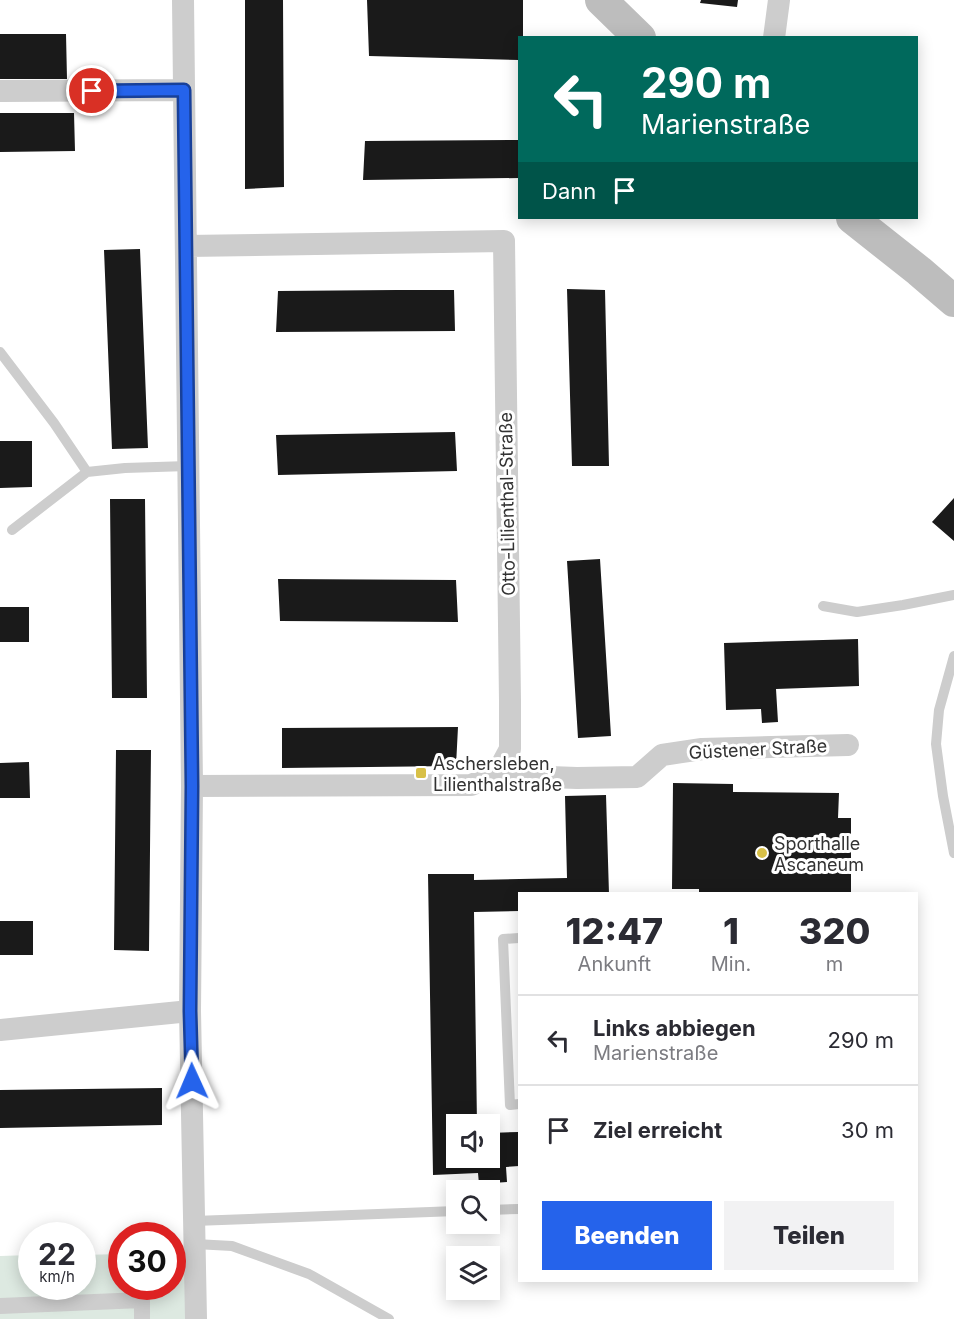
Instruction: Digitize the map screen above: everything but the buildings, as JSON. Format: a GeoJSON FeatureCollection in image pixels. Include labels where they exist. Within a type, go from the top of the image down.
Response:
{"type":"FeatureCollection","features":[{"type":"Feature","properties":{"kind":"main road"},"geometry":{"type":"LineString","coordinates":[[601,0],[638,36]]}},
{"type":"Feature","properties":{"kind":"main road"},"geometry":{"type":"LineString","coordinates":[[853,219],[954,301]]}},
{"type":"Feature","properties":{"kind":"street"},"geometry":{"type":"LineString","coordinates":[[183,0],[192,786],[190,1011],[196,1319]]}},
{"type":"Feature","properties":{"kind":"street"},"geometry":{"type":"LineString","coordinates":[[774,36],[779,0]]}},
{"type":"Feature","properties":{"kind":"street"},"geometry":{"type":"LineString","coordinates":[[0,91],[184,90]]}},
{"type":"Feature","properties":{"kind":"street","name":"Otto-Lilienthal-Straße"},"geometry":{"type":"LineString","coordinates":[[187,246],[504,241],[510,749],[496,775]]}},
{"type":"Feature","properties":{"kind":"street","name":"Güstener Straße"},"geometry":{"type":"LineString","coordinates":[[496,775],[577,778],[637,777],[662,755],[702,749],[848,745]]}},
{"type":"Feature","properties":{"kind":"street"},"geometry":{"type":"LineString","coordinates":[[192,786],[471,785],[496,775]]}},
{"type":"Feature","properties":{"kind":"street"},"geometry":{"type":"LineString","coordinates":[[0,1030],[190,1011]]}},
{"type":"Feature","properties":{"kind":"street"},"geometry":{"type":"LineString","coordinates":[[0,1306],[142,1300],[142,1319]]}},
{"type":"Feature","properties":{"kind":"lane"},"geometry":{"type":"LineString","coordinates":[[0,352],[54,423],[87,472]]}},
{"type":"Feature","properties":{"kind":"lane"},"geometry":{"type":"LineString","coordinates":[[12,530],[87,472],[188,466]]}},
{"type":"Feature","properties":{"kind":"lane"},"geometry":{"type":"LineString","coordinates":[[823,606],[857,612],[954,595]]}},
{"type":"Feature","properties":{"kind":"lane"},"geometry":{"type":"LineString","coordinates":[[954,656],[939,710],[936,744],[954,853]]}},
{"type":"Feature","properties":{"kind":"lane"},"geometry":{"type":"LineString","coordinates":[[518,938],[503,939],[510,1105],[518,1104]]}},
{"type":"Feature","properties":{"kind":"lane"},"geometry":{"type":"LineString","coordinates":[[500,1210],[518,1209]]}},
{"type":"Feature","properties":{"kind":"lane"},"geometry":{"type":"LineString","coordinates":[[194,1232],[446,1213]]}},
{"type":"Feature","properties":{"kind":"lane"},"geometry":{"type":"LineString","coordinates":[[194,1232],[309,1274],[389,1319]]}},
{"type":"Feature","properties":{"kind":"shaded area"},"geometry":{"type":"Polygon","coordinates":[[[186,1253],[189,1253],[190,1319],[0,1319],[0,1256],[18,1255],[18,1300],[96,1300],[96,1255],[108,1254],[108,1300],[186,1300],[186,1253]]]}},
{"type":"Feature","properties":{"kind":"place","name":"Aschersleben, Lilienthalstraße"},"geometry":{"type":"Point","coordinates":[421,773]}},
{"type":"Feature","properties":{"kind":"place","name":"Sporthalle Ascaneum"},"geometry":{"type":"Point","coordinates":[762,853]}},
{"type":"Feature","properties":{"kind":"route"},"geometry":{"type":"LineString","coordinates":[[92,91],[184,90],[192,786],[190,1011],[192,1081]]}}]}
